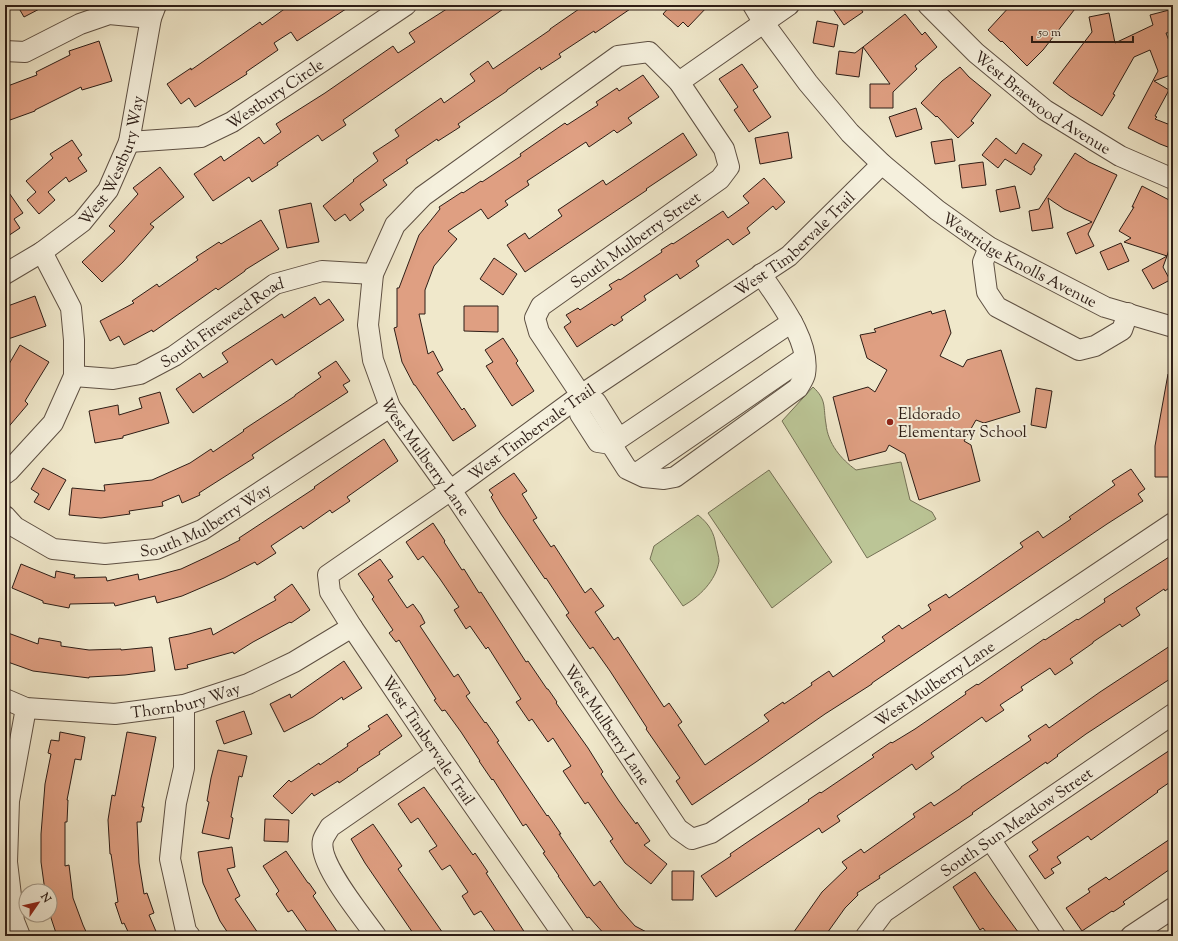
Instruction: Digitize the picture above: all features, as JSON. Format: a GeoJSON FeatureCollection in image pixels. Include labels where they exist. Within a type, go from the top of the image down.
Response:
{"type":"FeatureCollection","features":[{"type":"Feature","properties":{"kind":"street","name":"Westbury Circle"},"geometry":{"type":"LineString","coordinates":[[130,142],[201,137],[232,122],[406,5]]}},
{"type":"Feature","properties":{"kind":"street","name":"Westridge Knolls Avenue"},"geometry":{"type":"LineString","coordinates":[[753,5],[763,22],[808,83],[850,133],[882,164],[937,210],[989,247],[1106,307],[1173,326]]}},
{"type":"Feature","properties":{"kind":"street"},"geometry":{"type":"LineString","coordinates":[[679,82],[789,5]]}},
{"type":"Feature","properties":{"kind":"street","name":"West Braewood Avenue"},"geometry":{"type":"LineString","coordinates":[[928,5],[976,53],[1045,110],[1120,156],[1173,179]]}},
{"type":"Feature","properties":{"kind":"street","name":"West Westbury Way"},"geometry":{"type":"LineString","coordinates":[[5,274],[42,252],[82,222],[108,190],[130,142],[153,11]]}},
{"type":"Feature","properties":{"kind":"street"},"geometry":{"type":"LineString","coordinates":[[5,51],[25,52],[80,24],[109,14],[153,11]]}},
{"type":"Feature","properties":{"kind":"street","name":"West Mulberry Lane"},"geometry":{"type":"LineString","coordinates":[[679,82],[649,52],[618,56],[422,196],[395,225],[373,274],[368,325],[373,360],[390,407],[451,490],[678,829],[692,839],[711,833],[1173,523]]}},
{"type":"Feature","properties":{"kind":"street","name":"South Mulberry Street"},"geometry":{"type":"LineString","coordinates":[[581,395],[539,332],[535,318],[542,306],[720,179],[729,167],[724,149],[679,82]]}},
{"type":"Feature","properties":{"kind":"street","name":"West Timbervale Trail"},"geometry":{"type":"LineString","coordinates":[[564,936],[352,628],[330,592],[328,575],[451,490],[581,395],[789,256],[882,164]]}},
{"type":"Feature","properties":{"kind":"street"},"geometry":{"type":"LineString","coordinates":[[989,247],[983,262],[987,292],[997,307],[1078,350],[1095,346],[1122,330],[1128,313]]}},
{"type":"Feature","properties":{"kind":"street"},"geometry":{"type":"LineString","coordinates":[[5,474],[53,423],[74,376],[74,340],[70,308],[42,252]]}},
{"type":"Feature","properties":{"kind":"street","name":"South Fireweed Road"},"geometry":{"type":"LineString","coordinates":[[74,376],[113,379],[140,374],[174,356],[275,284],[322,270],[373,274]]}},
{"type":"Feature","properties":{"kind":"street"},"geometry":{"type":"LineString","coordinates":[[581,395],[596,402],[614,430],[611,444],[627,469],[644,477],[664,479],[676,477],[798,388],[805,375],[804,358],[800,338],[792,322],[761,274]]}},
{"type":"Feature","properties":{"kind":"street"},"geometry":{"type":"LineString","coordinates":[[611,444],[792,322]]}},
{"type":"Feature","properties":{"kind":"street","name":"South Mulberry Way"},"geometry":{"type":"LineString","coordinates":[[5,516],[15,527],[53,549],[105,554],[156,549],[202,530],[390,407]]}},
{"type":"Feature","properties":{"kind":"street","name":"Thornbury Way"},"geometry":{"type":"LineString","coordinates":[[5,699],[26,708],[115,714],[184,705],[255,680],[294,662],[352,628]]}},
{"type":"Feature","properties":{"kind":"street"},"geometry":{"type":"LineString","coordinates":[[184,705],[184,768],[176,803],[170,859],[186,931],[190,936]]}},
{"type":"Feature","properties":{"kind":"street"},"geometry":{"type":"LineString","coordinates":[[20,936],[14,921],[6,862],[9,801],[26,708]]}},
{"type":"Feature","properties":{"kind":"street","name":"South Sun Meadow Street"},"geometry":{"type":"LineString","coordinates":[[866,936],[884,912],[1173,714]]}},
{"type":"Feature","properties":{"kind":"street"},"geometry":{"type":"LineString","coordinates":[[376,936],[338,883],[323,853],[323,840],[330,827],[437,753]]}},
{"type":"Feature","properties":{"kind":"street"},"geometry":{"type":"LineString","coordinates":[[990,839],[1055,936]]}},
{"type":"Feature","properties":{"kind":"street"},"geometry":{"type":"LineString","coordinates":[[1132,936],[1173,908]]}},
{"type":"Feature","properties":{"kind":"green space"},"geometry":{"type":"Polygon","coordinates":[[[813,387],[821,396],[824,404],[829,438],[840,456],[856,470],[901,462],[910,500],[932,512],[936,519],[867,558],[782,421],[813,387]]]}},
{"type":"Feature","properties":{"kind":"green space"},"geometry":{"type":"Polygon","coordinates":[[[769,470],[832,562],[772,608],[708,513],[769,470]]]}},
{"type":"Feature","properties":{"kind":"green space"},"geometry":{"type":"Polygon","coordinates":[[[698,515],[708,525],[712,532],[719,561],[711,582],[701,593],[683,606],[650,559],[654,546],[698,515]]]}},
{"type":"Feature","properties":{"kind":"building"},"geometry":{"type":"Polygon","coordinates":[[[17,5],[47,5],[24,17],[17,5]]]}},
{"type":"Feature","properties":{"kind":"building"},"geometry":{"type":"Polygon","coordinates":[[[290,5],[352,5],[297,41],[291,32],[274,43],[278,50],[246,72],[247,74],[195,107],[189,98],[181,104],[167,84],[191,68],[191,70],[260,22],[262,25],[290,5]]]}},
{"type":"Feature","properties":{"kind":"building"},"geometry":{"type":"Polygon","coordinates":[[[453,5],[509,5],[343,120],[346,125],[322,141],[318,135],[277,163],[278,165],[252,182],[249,177],[213,201],[194,174],[221,156],[224,161],[259,137],[264,144],[281,132],[276,124],[325,93],[393,46],[398,53],[415,42],[409,33],[453,5]]]}},
{"type":"Feature","properties":{"kind":"building"},"geometry":{"type":"Polygon","coordinates":[[[577,5],[636,5],[595,33],[594,31],[559,54],[561,57],[541,70],[540,67],[458,124],[460,127],[438,141],[437,139],[406,160],[408,163],[383,180],[387,185],[360,204],[364,210],[350,221],[345,214],[335,221],[323,206],[378,161],[373,153],[399,136],[395,130],[441,98],[444,103],[475,81],[470,74],[488,61],[493,69],[579,9],[577,5]]]}},
{"type":"Feature","properties":{"kind":"building"},"geometry":{"type":"Polygon","coordinates":[[[671,5],[709,5],[688,27],[683,22],[678,27],[663,14],[671,5]]]}},
{"type":"Feature","properties":{"kind":"building"},"geometry":{"type":"Polygon","coordinates":[[[839,5],[858,5],[863,12],[844,25],[833,9],[839,5]]]}},
{"type":"Feature","properties":{"kind":"building"},"geometry":{"type":"Polygon","coordinates":[[[1011,5],[1078,5],[1043,50],[1027,66],[1002,41],[1001,42],[988,30],[1011,5]]]}},
{"type":"Feature","properties":{"kind":"building"},"geometry":{"type":"Polygon","coordinates":[[[1173,9],[1173,32],[1166,33],[1173,51],[1173,74],[1154,81],[1169,90],[1155,116],[1157,117],[1155,119],[1173,126],[1173,149],[1128,128],[1158,71],[1150,50],[1134,57],[1113,94],[1115,95],[1102,116],[1070,96],[1053,83],[1092,32],[1089,17],[1109,13],[1115,43],[1153,25],[1150,15],[1173,9]]]}},
{"type":"Feature","properties":{"kind":"building"},"geometry":{"type":"Polygon","coordinates":[[[905,14],[922,35],[925,32],[937,47],[915,66],[917,69],[893,92],[893,108],[870,108],[870,84],[890,84],[863,47],[905,14]]]}},
{"type":"Feature","properties":{"kind":"building"},"geometry":{"type":"Polygon","coordinates":[[[817,21],[838,25],[834,47],[813,43],[817,21]]]}},
{"type":"Feature","properties":{"kind":"building"},"geometry":{"type":"Polygon","coordinates":[[[99,41],[112,81],[82,90],[81,87],[35,111],[10,120],[5,106],[5,87],[37,75],[36,72],[70,55],[69,51],[99,41]]]}},
{"type":"Feature","properties":{"kind":"building"},"geometry":{"type":"Polygon","coordinates":[[[863,47],[859,77],[836,74],[839,51],[855,53],[863,47]]]}},
{"type":"Feature","properties":{"kind":"building"},"geometry":{"type":"Polygon","coordinates":[[[742,64],[758,87],[753,90],[771,117],[749,132],[734,110],[738,107],[719,79],[742,64]]]}},
{"type":"Feature","properties":{"kind":"building"},"geometry":{"type":"Polygon","coordinates":[[[960,67],[969,77],[991,95],[971,121],[974,123],[958,138],[937,116],[936,117],[921,103],[942,81],[960,67]]]}},
{"type":"Feature","properties":{"kind":"building"},"geometry":{"type":"Polygon","coordinates":[[[643,75],[659,97],[628,118],[632,123],[617,133],[614,130],[589,147],[586,142],[527,181],[529,185],[505,201],[508,205],[488,219],[481,209],[448,231],[457,239],[434,266],[425,290],[425,314],[419,314],[428,354],[433,351],[443,370],[437,373],[462,410],[464,408],[476,426],[453,441],[414,385],[402,362],[394,328],[397,327],[397,288],[399,288],[419,235],[440,209],[439,207],[462,192],[463,193],[481,181],[482,182],[521,156],[520,154],[565,123],[567,125],[598,105],[596,102],[617,88],[619,91],[643,75]]]}},
{"type":"Feature","properties":{"kind":"building"},"geometry":{"type":"Polygon","coordinates":[[[916,108],[922,129],[896,137],[889,117],[916,108]]]}},
{"type":"Feature","properties":{"kind":"building"},"geometry":{"type":"Polygon","coordinates":[[[788,132],[792,158],[760,164],[755,138],[788,132]]]}},
{"type":"Feature","properties":{"kind":"building"},"geometry":{"type":"Polygon","coordinates":[[[683,133],[697,155],[525,272],[507,245],[525,233],[529,239],[562,216],[558,210],[603,180],[606,185],[683,133]]]}},
{"type":"Feature","properties":{"kind":"building"},"geometry":{"type":"Polygon","coordinates":[[[996,138],[1016,154],[1023,143],[1042,155],[1034,167],[1035,169],[1031,175],[1005,159],[998,168],[982,155],[996,138]]]}},
{"type":"Feature","properties":{"kind":"building"},"geometry":{"type":"Polygon","coordinates":[[[952,139],[955,161],[935,164],[931,142],[952,139]]]}},
{"type":"Feature","properties":{"kind":"building"},"geometry":{"type":"Polygon","coordinates":[[[72,140],[82,155],[78,158],[87,171],[69,182],[66,177],[48,192],[55,200],[39,214],[27,200],[36,192],[26,181],[53,158],[50,154],[72,140]]]}},
{"type":"Feature","properties":{"kind":"building"},"geometry":{"type":"Polygon","coordinates":[[[1075,153],[1089,162],[1117,175],[1088,234],[1094,246],[1076,254],[1067,233],[1092,222],[1064,209],[1048,198],[1053,228],[1032,231],[1029,211],[1039,209],[1075,153]]]}},
{"type":"Feature","properties":{"kind":"building"},"geometry":{"type":"Polygon","coordinates":[[[983,162],[986,185],[962,188],[959,165],[983,162]]]}},
{"type":"Feature","properties":{"kind":"building"},"geometry":{"type":"Polygon","coordinates":[[[160,167],[184,197],[150,224],[154,227],[123,262],[102,282],[82,262],[115,231],[109,226],[138,194],[133,188],[160,167]]]}},
{"type":"Feature","properties":{"kind":"building"},"geometry":{"type":"Polygon","coordinates":[[[764,178],[785,202],[776,210],[773,206],[747,228],[750,233],[733,245],[728,239],[696,261],[699,266],[680,279],[677,274],[644,296],[646,300],[621,317],[623,320],[614,326],[612,324],[577,347],[564,327],[571,322],[566,315],[578,308],[580,310],[612,289],[609,285],[619,279],[620,280],[662,252],[661,250],[672,243],[673,244],[723,211],[728,218],[749,203],[743,196],[764,178]]]}},
{"type":"Feature","properties":{"kind":"building"},"geometry":{"type":"Polygon","coordinates":[[[1015,186],[1020,208],[1000,212],[996,190],[1015,186]]]}},
{"type":"Feature","properties":{"kind":"building"},"geometry":{"type":"Polygon","coordinates":[[[1142,186],[1173,202],[1173,236],[1167,256],[1124,242],[1131,238],[1119,231],[1134,207],[1132,207],[1142,186]]]}},
{"type":"Feature","properties":{"kind":"building"},"geometry":{"type":"Polygon","coordinates":[[[5,187],[23,213],[14,219],[20,228],[5,238],[5,187]]]}},
{"type":"Feature","properties":{"kind":"building"},"geometry":{"type":"Polygon","coordinates":[[[311,203],[319,242],[287,248],[279,210],[311,203]]]}},
{"type":"Feature","properties":{"kind":"building"},"geometry":{"type":"Polygon","coordinates":[[[261,220],[279,249],[245,270],[218,290],[216,288],[153,332],[152,330],[124,345],[119,336],[110,341],[100,321],[134,303],[132,301],[157,284],[159,287],[198,260],[196,257],[219,242],[221,244],[261,220]]]}},
{"type":"Feature","properties":{"kind":"building"},"geometry":{"type":"Polygon","coordinates":[[[1121,243],[1129,261],[1108,270],[1100,252],[1121,243]]]}},
{"type":"Feature","properties":{"kind":"building"},"geometry":{"type":"Polygon","coordinates":[[[1167,256],[1163,267],[1170,280],[1153,289],[1142,270],[1167,256]]]}},
{"type":"Feature","properties":{"kind":"building"},"geometry":{"type":"Polygon","coordinates":[[[494,258],[517,274],[503,295],[480,279],[494,258]]]}},
{"type":"Feature","properties":{"kind":"building"},"geometry":{"type":"Polygon","coordinates":[[[35,296],[46,326],[8,339],[5,331],[5,307],[35,296]]]}},
{"type":"Feature","properties":{"kind":"building"},"geometry":{"type":"Polygon","coordinates":[[[315,297],[320,305],[329,299],[344,320],[276,365],[272,359],[193,413],[176,389],[200,373],[203,378],[228,362],[222,353],[282,314],[284,318],[315,297]]]}},
{"type":"Feature","properties":{"kind":"building"},"geometry":{"type":"Polygon","coordinates":[[[464,306],[498,306],[498,332],[464,331],[464,306]]]}},
{"type":"Feature","properties":{"kind":"building"},"geometry":{"type":"Polygon","coordinates":[[[945,310],[951,333],[940,356],[963,367],[967,360],[1001,350],[1020,412],[984,423],[976,420],[964,441],[971,445],[980,481],[919,500],[905,454],[889,445],[886,451],[849,461],[833,397],[868,387],[875,392],[887,370],[867,358],[860,335],[876,332],[874,329],[931,311],[932,314],[945,310]]]}},
{"type":"Feature","properties":{"kind":"building"},"geometry":{"type":"Polygon","coordinates":[[[503,338],[518,361],[516,363],[534,391],[512,406],[486,366],[493,362],[485,350],[503,338]]]}},
{"type":"Feature","properties":{"kind":"building"},"geometry":{"type":"Polygon","coordinates":[[[20,345],[49,362],[25,401],[28,404],[5,431],[5,371],[20,345]]]}},
{"type":"Feature","properties":{"kind":"building"},"geometry":{"type":"Polygon","coordinates":[[[336,361],[350,381],[343,385],[348,392],[252,455],[254,458],[199,493],[200,495],[182,503],[179,495],[162,502],[163,506],[129,511],[130,514],[101,518],[69,515],[72,488],[105,491],[104,485],[152,480],[190,463],[211,449],[213,452],[321,377],[318,373],[336,361]]]}},
{"type":"Feature","properties":{"kind":"building"},"geometry":{"type":"Polygon","coordinates":[[[1168,374],[1173,375],[1173,477],[1155,477],[1155,446],[1168,374]]]}},
{"type":"Feature","properties":{"kind":"building"},"geometry":{"type":"Polygon","coordinates":[[[1036,388],[1052,391],[1046,428],[1031,425],[1036,388]]]}},
{"type":"Feature","properties":{"kind":"building"},"geometry":{"type":"Polygon","coordinates":[[[160,392],[169,423],[123,436],[123,438],[95,443],[89,411],[118,405],[119,415],[142,408],[139,398],[160,392]]]}},
{"type":"Feature","properties":{"kind":"building"},"geometry":{"type":"Polygon","coordinates":[[[384,439],[398,461],[347,497],[350,501],[332,513],[330,510],[303,529],[301,526],[271,546],[276,553],[257,565],[255,562],[224,578],[182,596],[157,603],[155,596],[115,606],[114,603],[70,604],[69,608],[43,603],[43,601],[12,588],[21,564],[55,578],[56,571],[75,575],[74,578],[106,577],[107,581],[138,574],[139,580],[181,569],[240,540],[239,538],[315,488],[314,487],[384,439]]]}},
{"type":"Feature","properties":{"kind":"building"},"geometry":{"type":"Polygon","coordinates":[[[43,468],[66,480],[49,510],[34,502],[39,494],[31,489],[43,468]]]}},
{"type":"Feature","properties":{"kind":"building"},"geometry":{"type":"Polygon","coordinates":[[[1131,469],[1145,489],[1138,494],[1143,501],[692,805],[676,781],[680,778],[646,729],[647,728],[610,671],[593,647],[590,649],[566,615],[569,613],[501,514],[491,497],[493,495],[489,490],[514,473],[527,491],[522,494],[537,518],[533,520],[551,547],[554,545],[585,593],[591,588],[604,606],[595,612],[614,640],[618,637],[664,707],[669,703],[682,722],[678,725],[705,765],[769,721],[764,715],[783,702],[784,704],[812,685],[811,683],[829,671],[833,677],[885,641],[882,637],[899,625],[902,629],[931,610],[928,605],[946,594],[949,598],[1023,547],[1020,543],[1038,531],[1043,538],[1071,519],[1069,517],[1115,485],[1112,481],[1131,469]]]}},
{"type":"Feature","properties":{"kind":"building"},"geometry":{"type":"Polygon","coordinates":[[[433,523],[462,570],[464,569],[479,593],[481,592],[526,662],[528,661],[588,748],[603,772],[601,774],[619,801],[636,824],[637,822],[650,841],[644,845],[667,864],[651,884],[625,863],[610,841],[613,839],[588,802],[585,804],[563,771],[571,766],[553,738],[548,742],[532,719],[529,721],[516,702],[521,699],[488,647],[486,649],[470,626],[466,629],[454,610],[459,607],[440,579],[423,556],[418,560],[406,542],[433,523]]]}},
{"type":"Feature","properties":{"kind":"building"},"geometry":{"type":"Polygon","coordinates":[[[1169,557],[1173,563],[1173,585],[1165,591],[1164,589],[1136,608],[1140,615],[1122,627],[1120,624],[1093,642],[1070,659],[1073,663],[1055,675],[1050,668],[1021,687],[1023,690],[1000,705],[1004,710],[986,722],[982,717],[931,753],[934,757],[916,770],[912,764],[837,816],[840,821],[822,833],[819,828],[716,897],[701,876],[731,856],[730,854],[809,801],[808,800],[820,792],[821,793],[874,757],[872,755],[891,742],[892,743],[915,729],[966,694],[965,692],[977,684],[978,685],[1044,639],[1045,640],[1077,619],[1078,620],[1105,602],[1104,599],[1169,557]]]}},
{"type":"Feature","properties":{"kind":"building"},"geometry":{"type":"Polygon","coordinates":[[[380,559],[393,577],[388,580],[407,608],[413,604],[421,615],[425,623],[420,626],[454,677],[458,674],[470,693],[466,696],[499,741],[497,742],[547,816],[548,815],[561,834],[559,834],[594,886],[600,881],[619,908],[635,926],[654,936],[606,936],[589,917],[587,918],[543,853],[545,852],[526,824],[523,826],[461,732],[445,710],[442,711],[434,700],[436,699],[399,640],[396,642],[389,633],[393,630],[372,599],[374,597],[358,574],[380,559]]]}},
{"type":"Feature","properties":{"kind":"building"},"geometry":{"type":"Polygon","coordinates":[[[292,584],[310,610],[291,623],[290,622],[253,642],[234,654],[233,652],[187,665],[188,668],[175,670],[169,638],[211,628],[213,635],[276,600],[274,597],[292,584]]]}},
{"type":"Feature","properties":{"kind":"building"},"geometry":{"type":"Polygon","coordinates":[[[8,633],[38,644],[39,638],[61,642],[61,646],[89,650],[121,650],[152,647],[155,671],[89,678],[33,671],[5,661],[5,642],[8,633]]]}},
{"type":"Feature","properties":{"kind":"building"},"geometry":{"type":"Polygon","coordinates":[[[1173,644],[1173,677],[1086,734],[1047,764],[1046,762],[972,813],[973,814],[879,876],[880,878],[857,893],[858,895],[845,908],[825,936],[791,936],[822,892],[847,868],[842,862],[861,849],[864,853],[915,817],[913,814],[931,802],[934,806],[1031,740],[1028,736],[1046,724],[1049,728],[1100,692],[1173,644]]]}},
{"type":"Feature","properties":{"kind":"building"},"geometry":{"type":"Polygon","coordinates":[[[344,661],[362,688],[343,700],[342,697],[313,717],[284,732],[270,704],[290,694],[291,698],[344,661]]]}},
{"type":"Feature","properties":{"kind":"building"},"geometry":{"type":"Polygon","coordinates":[[[244,711],[252,734],[224,744],[216,721],[244,711]]]}},
{"type":"Feature","properties":{"kind":"building"},"geometry":{"type":"Polygon","coordinates":[[[387,714],[402,736],[379,752],[380,754],[357,769],[358,770],[339,783],[338,781],[314,796],[312,793],[292,814],[273,796],[289,780],[291,782],[319,763],[320,765],[348,746],[347,744],[370,729],[368,726],[387,714]]]}},
{"type":"Feature","properties":{"kind":"building"},"geometry":{"type":"Polygon","coordinates":[[[60,732],[85,737],[81,760],[75,759],[67,800],[67,822],[65,822],[65,866],[69,865],[73,898],[88,936],[57,936],[53,923],[58,923],[58,883],[44,883],[41,862],[41,834],[45,784],[51,754],[48,753],[51,740],[59,741],[60,732]]]}},
{"type":"Feature","properties":{"kind":"building"},"geometry":{"type":"Polygon","coordinates":[[[127,732],[156,737],[142,807],[144,807],[141,822],[137,822],[139,863],[144,894],[147,893],[154,913],[149,915],[158,936],[130,936],[124,923],[122,924],[115,903],[118,902],[110,854],[108,820],[112,795],[115,796],[127,732]]]}},
{"type":"Feature","properties":{"kind":"building"},"geometry":{"type":"Polygon","coordinates":[[[1173,748],[1173,780],[1091,840],[1088,836],[1057,857],[1061,863],[1051,869],[1054,873],[1045,879],[1029,856],[1038,850],[1032,842],[1173,748]]]}},
{"type":"Feature","properties":{"kind":"building"},"geometry":{"type":"Polygon","coordinates":[[[218,750],[247,756],[242,777],[239,776],[231,817],[233,818],[229,839],[202,833],[209,802],[207,801],[211,778],[218,750]]]}},
{"type":"Feature","properties":{"kind":"building"},"geometry":{"type":"Polygon","coordinates":[[[424,787],[473,855],[475,853],[488,872],[486,873],[527,936],[498,936],[481,911],[474,915],[462,896],[468,892],[450,865],[442,870],[429,851],[437,846],[418,818],[411,823],[398,804],[424,787]]]}},
{"type":"Feature","properties":{"kind":"building"},"geometry":{"type":"Polygon","coordinates":[[[265,819],[289,820],[288,842],[264,841],[265,819]]]}},
{"type":"Feature","properties":{"kind":"building"},"geometry":{"type":"Polygon","coordinates":[[[373,824],[402,866],[398,869],[445,936],[415,936],[365,863],[351,839],[373,824]]]}},
{"type":"Feature","properties":{"kind":"building"},"geometry":{"type":"Polygon","coordinates":[[[1173,837],[1173,867],[1123,902],[1125,904],[1082,931],[1066,908],[1090,892],[1088,889],[1106,877],[1109,880],[1173,837]]]}},
{"type":"Feature","properties":{"kind":"building"},"geometry":{"type":"Polygon","coordinates":[[[232,847],[235,867],[227,869],[240,896],[235,899],[260,936],[230,936],[220,921],[203,883],[198,852],[232,847]]]}},
{"type":"Feature","properties":{"kind":"building"},"geometry":{"type":"Polygon","coordinates":[[[286,851],[316,893],[313,896],[340,936],[310,936],[292,910],[288,912],[276,894],[279,891],[263,866],[286,851]]]}},
{"type":"Feature","properties":{"kind":"building"},"geometry":{"type":"Polygon","coordinates":[[[672,871],[694,871],[693,900],[672,900],[672,871]]]}},
{"type":"Feature","properties":{"kind":"building"},"geometry":{"type":"Polygon","coordinates":[[[975,872],[1021,936],[989,936],[983,928],[980,930],[953,887],[975,872]]]}},
{"type":"Feature","properties":{"kind":"place","name":"Eldorado Elementary School"},"geometry":{"type":"Point","coordinates":[890,422]}}]}
